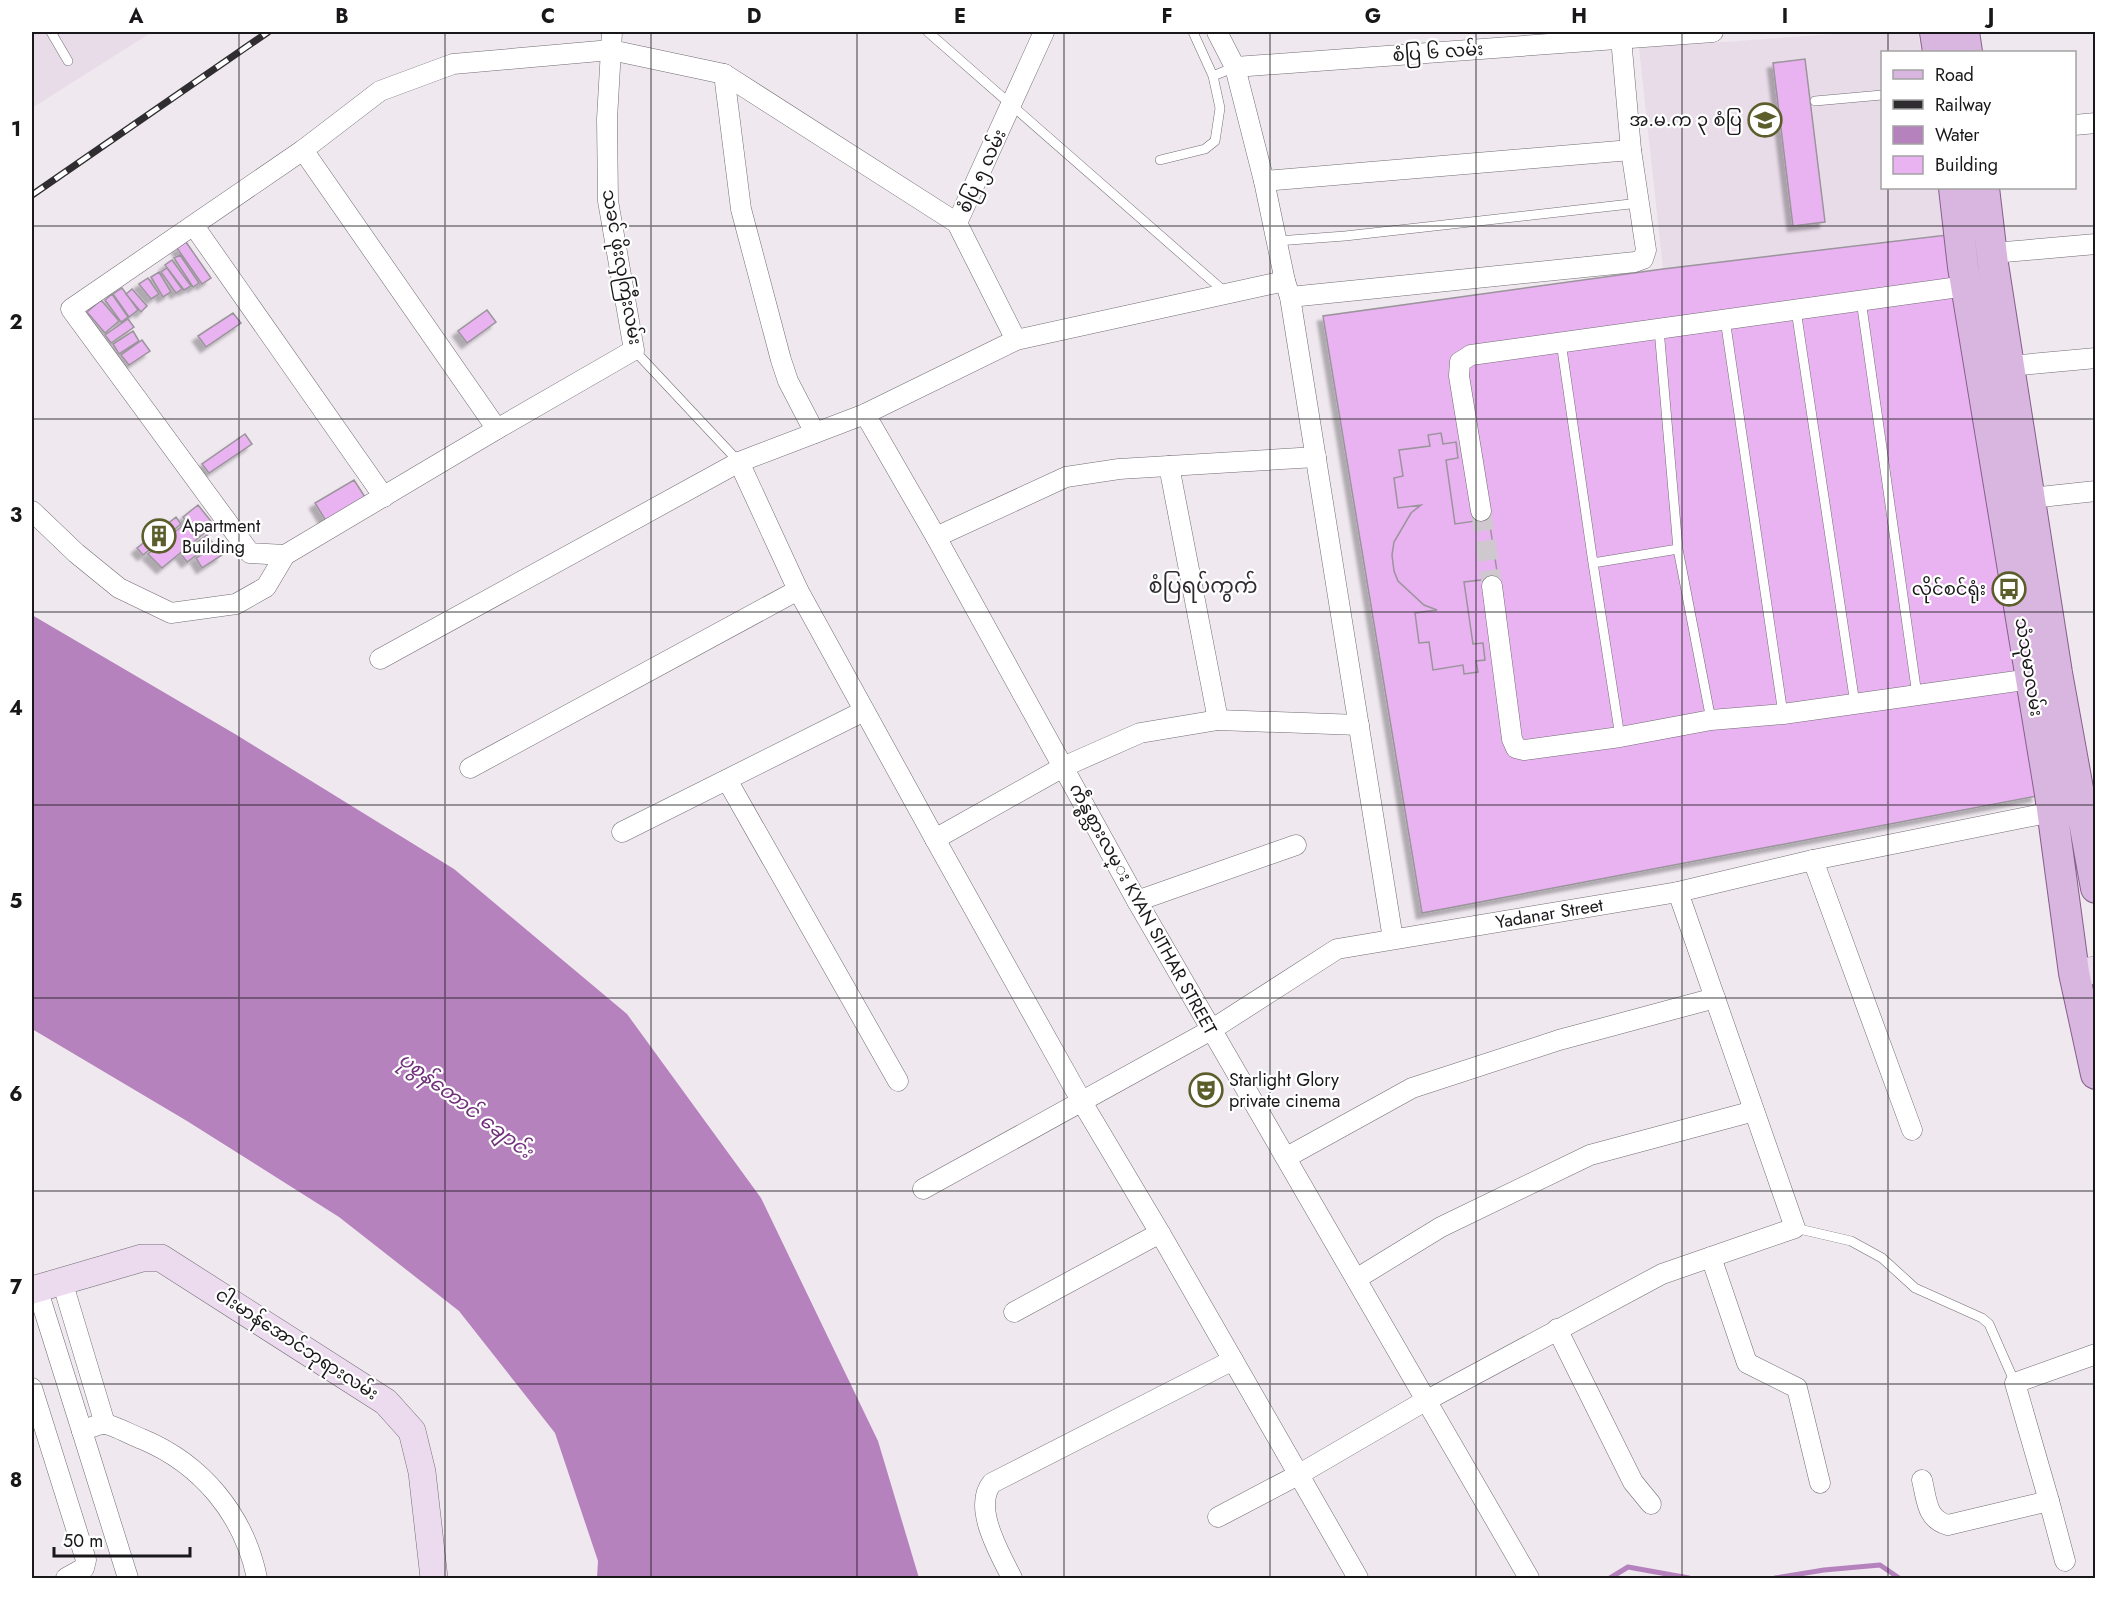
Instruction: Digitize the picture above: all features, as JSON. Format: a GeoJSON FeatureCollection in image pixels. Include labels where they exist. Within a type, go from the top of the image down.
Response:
{"type":"FeatureCollection","features":[{"type":"Feature","properties":{"kind":"main road"},"geometry":{"type":"LineString","coordinates":[[1935,32],[1938,51]]}},
{"type":"Feature","properties":{"kind":"main road"},"geometry":{"type":"LineString","coordinates":[[1964,32],[1967,51]]}},
{"type":"Feature","properties":{"kind":"main road","name":"သံသုမာလမ်း"},"geometry":{"type":"LineString","coordinates":[[1954,189],[1965,277],[2052,812],[2085,971],[2096,1074]]}},
{"type":"Feature","properties":{"kind":"main road","name":"သံသုမာလမ်း"},"geometry":{"type":"LineString","coordinates":[[1984,189],[2009,366],[2059,684],[2096,888]]}},
{"type":"Feature","properties":{"kind":"main road"},"geometry":{"type":"LineString","coordinates":[[1965,277],[1993,258]]}},
{"type":"Feature","properties":{"kind":"street","name":"စံပြ ၅ လမ်း"},"geometry":{"type":"LineString","coordinates":[[1016,340],[957,223],[1044,32]]}},
{"type":"Feature","properties":{"kind":"street"},"geometry":{"type":"LineString","coordinates":[[1217,32],[1235,67],[1288,289],[1393,939]]}},
{"type":"Feature","properties":{"kind":"street","name":"စံပြ ၆ လမ်း"},"geometry":{"type":"LineString","coordinates":[[1235,67],[1713,32]]}},
{"type":"Feature","properties":{"kind":"street"},"geometry":{"type":"LineString","coordinates":[[380,659],[739,462],[865,414],[1016,340],[1226,293],[1635,262],[1643,259],[1646,249],[1632,150],[1622,38]]}},
{"type":"Feature","properties":{"kind":"street"},"geometry":{"type":"LineString","coordinates":[[285,555],[250,553],[71,309],[303,150],[380,91],[453,64],[612,41],[724,74],[957,223]]}},
{"type":"Feature","properties":{"kind":"street","name":"သခင် ဖိုးလှကြီးလမ်း"},"geometry":{"type":"LineString","coordinates":[[612,41],[607,119],[608,201],[634,350]]}},
{"type":"Feature","properties":{"kind":"street"},"geometry":{"type":"LineString","coordinates":[[724,74],[741,209],[781,360],[788,381],[815,433]]}},
{"type":"Feature","properties":{"kind":"street"},"geometry":{"type":"LineString","coordinates":[[2076,125],[2096,123]]}},
{"type":"Feature","properties":{"kind":"street"},"geometry":{"type":"LineString","coordinates":[[303,150],[497,429]]}},
{"type":"Feature","properties":{"kind":"street"},"geometry":{"type":"LineString","coordinates":[[1264,181],[1632,150]]}},
{"type":"Feature","properties":{"kind":"street"},"geometry":{"type":"LineString","coordinates":[[194,226],[384,497]]}},
{"type":"Feature","properties":{"kind":"street"},"geometry":{"type":"LineString","coordinates":[[1993,258],[2096,244]]}},
{"type":"Feature","properties":{"kind":"street"},"geometry":{"type":"LineString","coordinates":[[1481,511],[1460,376],[1460,362],[1471,355],[1861,300],[1965,277]]}},
{"type":"Feature","properties":{"kind":"street"},"geometry":{"type":"LineString","coordinates":[[32,511],[76,553],[119,588],[171,614],[236,604],[266,586],[285,555],[634,350]]}},
{"type":"Feature","properties":{"kind":"street"},"geometry":{"type":"LineString","coordinates":[[2009,366],[2096,358]]}},
{"type":"Feature","properties":{"kind":"street","name":"ကဵန္စစ္သားလမ္း KYAN SITHAR STREET"},"geometry":{"type":"LineString","coordinates":[[865,414],[936,537],[1210,1030],[1287,1157],[1529,1578]]}},
{"type":"Feature","properties":{"kind":"street"},"geometry":{"type":"LineString","coordinates":[[936,537],[1066,477],[1119,469],[1316,457]]}},
{"type":"Feature","properties":{"kind":"street"},"geometry":{"type":"LineString","coordinates":[[739,462],[798,590],[864,711],[1082,1102],[1358,1578]]}},
{"type":"Feature","properties":{"kind":"street"},"geometry":{"type":"LineString","coordinates":[[1169,466],[1218,720]]}},
{"type":"Feature","properties":{"kind":"street"},"geometry":{"type":"LineString","coordinates":[[2031,498],[2096,491]]}},
{"type":"Feature","properties":{"kind":"street"},"geometry":{"type":"LineString","coordinates":[[1492,586],[1512,739],[1516,748],[1524,750],[1620,737],[1711,720],[1784,714],[2031,679]]}},
{"type":"Feature","properties":{"kind":"street"},"geometry":{"type":"LineString","coordinates":[[470,768],[798,590]]}},
{"type":"Feature","properties":{"kind":"street"},"geometry":{"type":"LineString","coordinates":[[622,832],[864,711]]}},
{"type":"Feature","properties":{"kind":"street"},"geometry":{"type":"LineString","coordinates":[[935,839],[1063,767],[1140,733],[1218,720],[1359,725]]}},
{"type":"Feature","properties":{"kind":"street"},"geometry":{"type":"LineString","coordinates":[[727,780],[898,1082]]}},
{"type":"Feature","properties":{"kind":"street","name":"Yadanar Street"},"geometry":{"type":"LineString","coordinates":[[923,1189],[1210,1030],[1337,949],[1678,892],[1813,860],[2052,812]]}},
{"type":"Feature","properties":{"kind":"street"},"geometry":{"type":"LineString","coordinates":[[1137,901],[1296,845]]}},
{"type":"Feature","properties":{"kind":"street"},"geometry":{"type":"LineString","coordinates":[[1813,860],[1912,1130]]}},
{"type":"Feature","properties":{"kind":"street"},"geometry":{"type":"LineString","coordinates":[[1218,1516],[1298,1475],[1557,1329],[1662,1274],[1795,1228],[1678,892]]}},
{"type":"Feature","properties":{"kind":"street"},"geometry":{"type":"LineString","coordinates":[[1287,1157],[1412,1088],[1559,1040],[1715,998]]}},
{"type":"Feature","properties":{"kind":"street"},"geometry":{"type":"LineString","coordinates":[[1356,1279],[1441,1227],[1590,1155],[1754,1111]]}},
{"type":"Feature","properties":{"kind":"street"},"geometry":{"type":"LineString","coordinates":[[1014,1312],[1160,1233]]}},
{"type":"Feature","properties":{"kind":"street"},"geometry":{"type":"LineString","coordinates":[[1711,1257],[1747,1364],[1797,1388],[1820,1483]]}},
{"type":"Feature","properties":{"kind":"street","name":"ငါးမာန်အောင်ဘုရားလမ်း"},"geometry":{"type":"LineString","coordinates":[[43,1286],[142,1258],[161,1258],[386,1402],[412,1431],[422,1472],[434,1578]]}},
{"type":"Feature","properties":{"kind":"street"},"geometry":{"type":"LineString","coordinates":[[43,1286],[105,1424]]}},
{"type":"Feature","properties":{"kind":"street"},"geometry":{"type":"LineString","coordinates":[[43,1286],[82,1431],[128,1578]]}},
{"type":"Feature","properties":{"kind":"street"},"geometry":{"type":"LineString","coordinates":[[1557,1329],[1633,1482],[1651,1504]]}},
{"type":"Feature","properties":{"kind":"street"},"geometry":{"type":"LineString","coordinates":[[2065,1561],[2014,1383],[2096,1354]]}},
{"type":"Feature","properties":{"kind":"street"},"geometry":{"type":"LineString","coordinates":[[1012,1578],[987,1523],[985,1501],[987,1490],[992,1483],[1233,1360]]}},
{"type":"Feature","properties":{"kind":"street"},"geometry":{"type":"LineString","coordinates":[[32,1388],[86,1560],[84,1568],[66,1578]]}},
{"type":"Feature","properties":{"kind":"street"},"geometry":{"type":"LineString","coordinates":[[82,1431],[105,1424],[166,1449],[197,1472],[223,1502],[246,1540],[257,1578]]}},
{"type":"Feature","properties":{"kind":"street"},"geometry":{"type":"LineString","coordinates":[[1922,1480],[1932,1517],[1939,1523],[1948,1525],[2049,1501]]}},
{"type":"Feature","properties":{"kind":"lane"},"geometry":{"type":"LineString","coordinates":[[51,32],[68,61]]}},
{"type":"Feature","properties":{"kind":"lane"},"geometry":{"type":"LineString","coordinates":[[928,32],[1226,293]]}},
{"type":"Feature","properties":{"kind":"lane"},"geometry":{"type":"LineString","coordinates":[[1160,160],[1204,149],[1215,141],[1220,108],[1213,76],[1193,32]]}},
{"type":"Feature","properties":{"kind":"lane"},"geometry":{"type":"LineString","coordinates":[[1213,76],[1235,67]]}},
{"type":"Feature","properties":{"kind":"lane"},"geometry":{"type":"LineString","coordinates":[[1815,101],[1881,95]]}},
{"type":"Feature","properties":{"kind":"lane"},"geometry":{"type":"LineString","coordinates":[[1277,241],[1345,236],[1639,203]]}},
{"type":"Feature","properties":{"kind":"lane"},"geometry":{"type":"LineString","coordinates":[[1861,300],[1917,695]]}},
{"type":"Feature","properties":{"kind":"lane"},"geometry":{"type":"LineString","coordinates":[[1796,310],[1855,704]]}},
{"type":"Feature","properties":{"kind":"lane"},"geometry":{"type":"LineString","coordinates":[[1725,319],[1784,714]]}},
{"type":"Feature","properties":{"kind":"lane"},"geometry":{"type":"LineString","coordinates":[[1659,329],[1678,549],[1711,720]]}},
{"type":"Feature","properties":{"kind":"lane"},"geometry":{"type":"LineString","coordinates":[[1561,342],[1620,737]]}},
{"type":"Feature","properties":{"kind":"lane","name":"သခင် ဖိုးလှကြီးလမ်း"},"geometry":{"type":"LineString","coordinates":[[634,350],[739,462]]}},
{"type":"Feature","properties":{"kind":"lane"},"geometry":{"type":"LineString","coordinates":[[1593,562],[1678,549]]}},
{"type":"Feature","properties":{"kind":"lane"},"geometry":{"type":"LineString","coordinates":[[1795,1228],[1851,1241],[1882,1258],[1915,1288],[1982,1318],[1989,1324],[2014,1383]]}},
{"type":"Feature","properties":{"kind":"shaded area"},"geometry":{"type":"Polygon","coordinates":[[[32,32],[152,32],[32,108],[32,32]]]}},
{"type":"Feature","properties":{"kind":"shaded area","name":"အ.မ.က ၃ စံပြ"},"geometry":{"type":"Polygon","coordinates":[[[1862,32],[1918,32],[1921,51],[1881,51],[1881,189],[1940,189],[1947,235],[1663,269],[1639,48],[1862,32]]]}},
{"type":"Feature","properties":{"kind":"water","name":"ပုစွန်တောင် ချောင်း"},"geometry":{"type":"Polygon","coordinates":[[[32,615],[235,734],[454,869],[627,1014],[761,1198],[878,1441],[919,1578],[597,1578],[598,1561],[555,1433],[459,1311],[339,1217],[187,1121],[32,1029],[32,615]]]}},
{"type":"Feature","properties":{"kind":"building"},"geometry":{"type":"Polygon","coordinates":[[[1805,59],[1825,222],[1793,226],[1773,63],[1805,59]]]}},
{"type":"Feature","properties":{"kind":"building"},"geometry":{"type":"Polygon","coordinates":[[[1947,235],[2037,796],[1422,913],[1323,316],[1663,269],[1947,235]]]}},
{"type":"Feature","properties":{"kind":"building"},"geometry":{"type":"Polygon","coordinates":[[[186,242],[211,278],[202,284],[177,248],[186,242]]]}},
{"type":"Feature","properties":{"kind":"building"},"geometry":{"type":"Polygon","coordinates":[[[180,255],[199,283],[193,287],[174,258],[180,255]]]}},
{"type":"Feature","properties":{"kind":"building"},"geometry":{"type":"Polygon","coordinates":[[[172,260],[191,286],[184,290],[165,265],[172,260]]]}},
{"type":"Feature","properties":{"kind":"building"},"geometry":{"type":"Polygon","coordinates":[[[167,268],[182,289],[176,293],[161,272],[167,268]]]}},
{"type":"Feature","properties":{"kind":"building"},"geometry":{"type":"Polygon","coordinates":[[[159,272],[171,292],[163,297],[151,277],[159,272]]]}},
{"type":"Feature","properties":{"kind":"building"},"geometry":{"type":"Polygon","coordinates":[[[148,278],[159,294],[151,299],[139,284],[148,278]]]}},
{"type":"Feature","properties":{"kind":"building"},"geometry":{"type":"Polygon","coordinates":[[[122,288],[138,310],[129,317],[113,294],[122,288]]]}},
{"type":"Feature","properties":{"kind":"building"},"geometry":{"type":"Polygon","coordinates":[[[132,289],[147,306],[141,312],[126,294],[132,289]]]}},
{"type":"Feature","properties":{"kind":"building"},"geometry":{"type":"Polygon","coordinates":[[[112,294],[128,317],[121,322],[105,300],[112,294]]]}},
{"type":"Feature","properties":{"kind":"building"},"geometry":{"type":"Polygon","coordinates":[[[101,300],[119,321],[105,333],[87,312],[101,300]]]}},
{"type":"Feature","properties":{"kind":"building"},"geometry":{"type":"Polygon","coordinates":[[[487,310],[496,322],[467,343],[458,331],[487,310]]]}},
{"type":"Feature","properties":{"kind":"building"},"geometry":{"type":"Polygon","coordinates":[[[233,313],[241,323],[206,347],[198,336],[233,313]]]}},
{"type":"Feature","properties":{"kind":"building"},"geometry":{"type":"Polygon","coordinates":[[[128,319],[134,327],[111,343],[105,335],[128,319]]]}},
{"type":"Feature","properties":{"kind":"building"},"geometry":{"type":"Polygon","coordinates":[[[133,331],[139,341],[119,354],[113,344],[133,331]]]}},
{"type":"Feature","properties":{"kind":"building"},"geometry":{"type":"Polygon","coordinates":[[[142,340],[150,351],[129,365],[121,355],[142,340]]]}},
{"type":"Feature","properties":{"kind":"building"},"geometry":{"type":"Polygon","coordinates":[[[1441,433],[1443,444],[1456,442],[1458,458],[1446,460],[1455,524],[1489,519],[1498,578],[1464,582],[1473,644],[1483,643],[1485,660],[1476,661],[1478,672],[1464,674],[1463,665],[1433,670],[1429,642],[1419,643],[1415,613],[1437,610],[1424,605],[1398,581],[1392,555],[1394,542],[1411,513],[1421,505],[1398,508],[1394,478],[1403,476],[1399,450],[1430,446],[1428,435],[1441,433]]]}},
{"type":"Feature","properties":{"kind":"building"},"geometry":{"type":"Polygon","coordinates":[[[245,434],[252,444],[209,473],[202,464],[245,434]]]}},
{"type":"Feature","properties":{"kind":"building"},"geometry":{"type":"Polygon","coordinates":[[[354,480],[365,497],[326,521],[315,503],[354,480]]]}},
{"type":"Feature","properties":{"kind":"building"},"geometry":{"type":"Polygon","coordinates":[[[198,505],[214,525],[162,568],[148,554],[187,522],[183,517],[198,505]]]}},
{"type":"Feature","properties":{"kind":"building","name":"Apartment Building"},"geometry":{"type":"Polygon","coordinates":[[[176,517],[181,524],[143,555],[137,548],[176,517]]]}},
{"type":"Feature","properties":{"kind":"building"},"geometry":{"type":"Polygon","coordinates":[[[207,535],[213,543],[187,562],[181,554],[207,535]]]}},
{"type":"Feature","properties":{"kind":"building"},"geometry":{"type":"Polygon","coordinates":[[[216,545],[222,555],[202,568],[196,558],[216,545]]]}},
{"type":"Feature","properties":{"kind":"waterway"},"geometry":{"type":"LineString","coordinates":[[1775,1578],[1824,1570],[1880,1565],[1899,1578]]}},
{"type":"Feature","properties":{"kind":"waterway"},"geometry":{"type":"LineString","coordinates":[[1610,1578],[1628,1567],[1689,1578]]}},
{"type":"Feature","properties":{"kind":"tunnel"},"geometry":{"type":"LineString","coordinates":[[1481,511],[1492,586]]}},
{"type":"Feature","properties":{"kind":"railway"},"geometry":{"type":"LineString","coordinates":[[32,195],[268,32]]}},
{"type":"Feature","properties":{"kind":"place","name":"အ.မ.က ၃ စံပြ"},"geometry":{"type":"Point","coordinates":[1765,120]}},
{"type":"Feature","properties":{"kind":"place","name":"Apartment Building"},"geometry":{"type":"Point","coordinates":[159,536]}},
{"type":"Feature","properties":{"kind":"place","name":"လိုင်စင်ရုံး"},"geometry":{"type":"Point","coordinates":[2009,589]}},
{"type":"Feature","properties":{"kind":"place","name":"Starlight Glory private cinema"},"geometry":{"type":"Point","coordinates":[1206,1090]}},
{"type":"Feature","properties":{"kind":"district","name":"စံပြရပ်ကွက်"},"geometry":{"type":"Point","coordinates":[1203,586]}}]}
